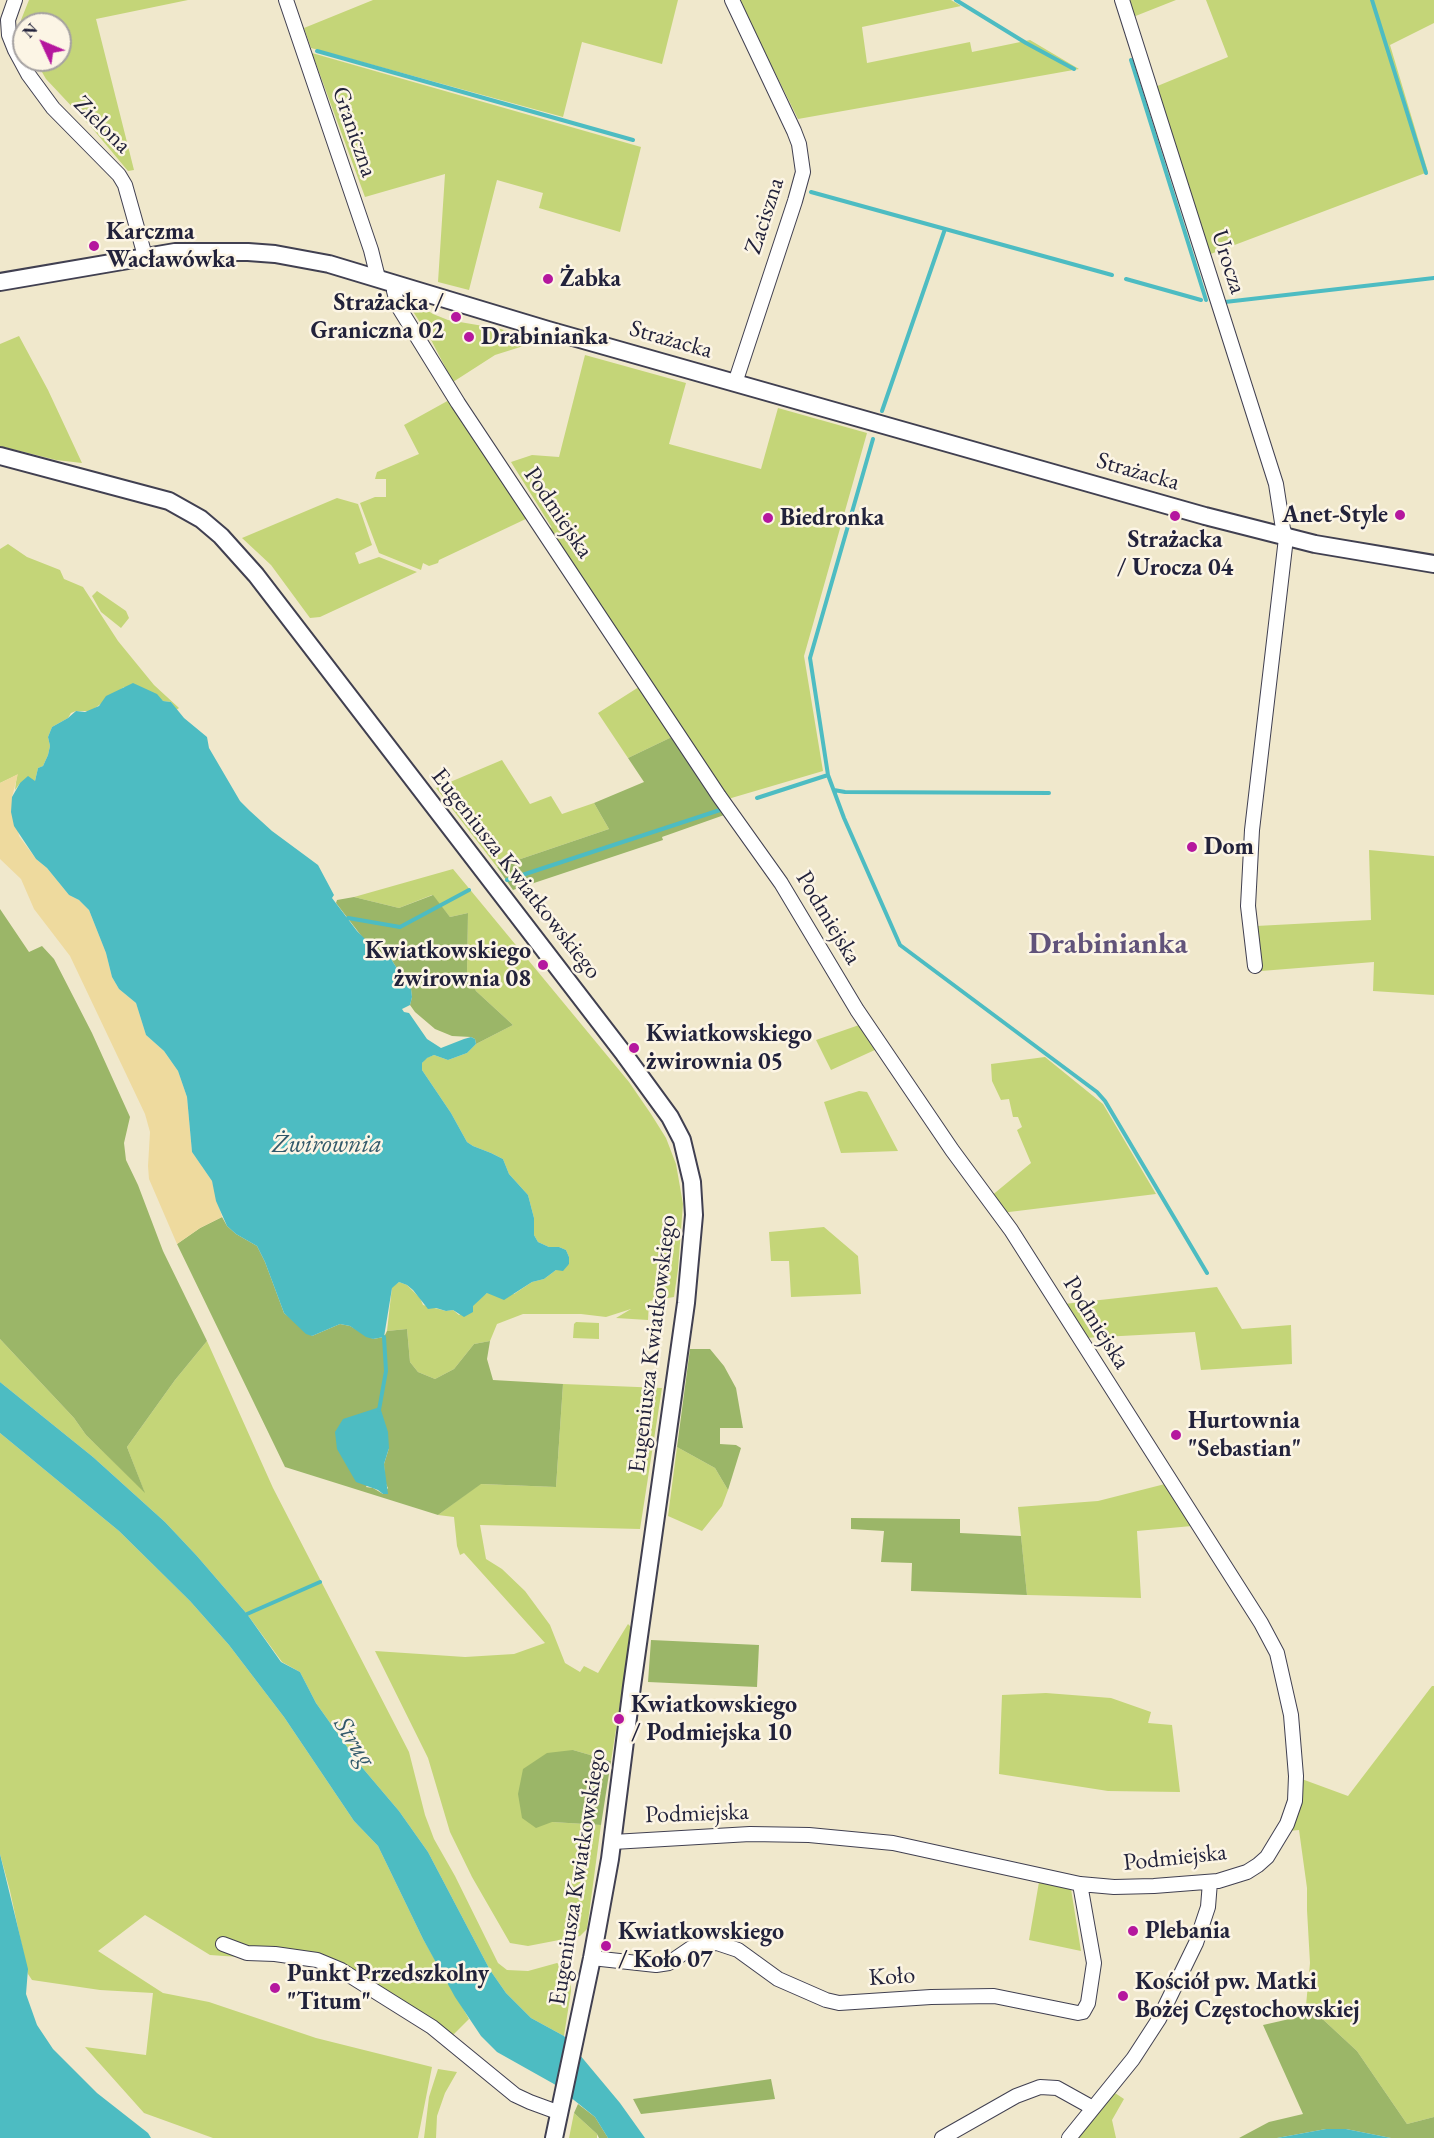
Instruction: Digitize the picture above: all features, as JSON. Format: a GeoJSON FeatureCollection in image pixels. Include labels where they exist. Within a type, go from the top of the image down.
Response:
{"type":"FeatureCollection","features":[{"type":"Feature","properties":{"kind":"street","name":"Zielona"},"geometry":{"type":"LineString","coordinates":[[15,0],[8,20],[9,34],[27,74],[53,108],[119,175],[125,185],[145,256]]}},
{"type":"Feature","properties":{"kind":"street","name":"Graniczna"},"geometry":{"type":"LineString","coordinates":[[286,0],[371,250],[378,278]]}},
{"type":"Feature","properties":{"kind":"street","name":"Zaciszna"},"geometry":{"type":"LineString","coordinates":[[732,0],[794,131],[799,144],[803,172],[735,383]]}},
{"type":"Feature","properties":{"kind":"street","name":"Urocza"},"geometry":{"type":"LineString","coordinates":[[1122,0],[1276,484],[1286,538]]}},
{"type":"Feature","properties":{"kind":"street","name":"Strażacka"},"geometry":{"type":"LineString","coordinates":[[0,282],[145,256],[205,250],[266,253],[329,264],[735,383],[1286,538],[1434,564]]}},
{"type":"Feature","properties":{"kind":"street","name":"Podmiejska"},"geometry":{"type":"LineString","coordinates":[[395,284],[394,291],[398,306],[458,403],[719,796],[781,883],[857,1010],[951,1150],[1022,1248],[1261,1623],[1277,1653],[1287,1694],[1296,1759],[1295,1801],[1292,1812],[1278,1841],[1267,1857],[1247,1872],[1210,1882],[1125,1887],[1080,1884],[893,1843],[809,1835],[750,1834],[613,1842]]}},
{"type":"Feature","properties":{"kind":"street","name":"Eugeniusza Kwiatkowskiego"},"geometry":{"type":"LineString","coordinates":[[0,456],[169,501],[201,519],[222,536],[256,574],[624,1054],[663,1107],[682,1140],[692,1182],[694,1215],[690,1273],[632,1686],[613,1842],[592,1958],[554,2138]]}},
{"type":"Feature","properties":{"kind":"street"},"geometry":{"type":"LineString","coordinates":[[1255,966],[1248,906],[1252,830],[1286,538]]}},
{"type":"Feature","properties":{"kind":"street"},"geometry":{"type":"LineString","coordinates":[[1069,2138],[1133,2059],[1159,2019],[1196,1943],[1208,1907],[1210,1882]]}},
{"type":"Feature","properties":{"kind":"street","name":"Koło"},"geometry":{"type":"LineString","coordinates":[[592,1958],[656,1965],[669,1963],[691,1948],[717,1943],[738,1950],[793,1986],[826,2000],[839,2002],[994,1996],[1078,2013],[1083,2012],[1088,2003],[1094,1963],[1080,1884]]}},
{"type":"Feature","properties":{"kind":"street"},"geometry":{"type":"LineString","coordinates":[[223,1944],[247,1953],[317,1960],[341,1970],[432,2027],[515,2095],[530,2102],[561,2106]]}},
{"type":"Feature","properties":{"kind":"street"},"geometry":{"type":"LineString","coordinates":[[942,2138],[1016,2096],[1040,2087],[1057,2088],[1093,2108]]}},
{"type":"Feature","properties":{"kind":"green space"},"geometry":{"type":"Polygon","coordinates":[[[29,0],[188,0],[96,19],[134,170],[128,171],[42,72],[72,72],[72,12],[24,12],[29,0]]]}},
{"type":"Feature","properties":{"kind":"green space"},"geometry":{"type":"Polygon","coordinates":[[[373,0],[678,0],[662,64],[582,42],[563,117],[311,48],[304,28],[373,0]]]}},
{"type":"Feature","properties":{"kind":"green space"},"geometry":{"type":"Polygon","coordinates":[[[739,0],[951,0],[961,6],[862,27],[867,63],[970,42],[972,52],[1030,40],[1079,69],[798,119],[739,0]]]}},
{"type":"Feature","properties":{"kind":"green space"},"geometry":{"type":"Polygon","coordinates":[[[1128,0],[1176,0],[1133,17],[1128,0]]]}},
{"type":"Feature","properties":{"kind":"green space"},"geometry":{"type":"Polygon","coordinates":[[[1206,0],[1434,0],[1434,23],[1390,45],[1428,172],[1208,255],[1155,87],[1228,57],[1206,0]]]}},
{"type":"Feature","properties":{"kind":"green space"},"geometry":{"type":"Polygon","coordinates":[[[312,53],[641,147],[620,232],[539,208],[543,193],[497,180],[469,290],[438,282],[445,174],[365,197],[312,53]]]}},
{"type":"Feature","properties":{"kind":"green space"},"geometry":{"type":"Polygon","coordinates":[[[410,301],[448,320],[501,329],[549,345],[533,343],[495,355],[453,382],[429,336],[408,304],[410,301]]]}},
{"type":"Feature","properties":{"kind":"green space"},"geometry":{"type":"Polygon","coordinates":[[[19,336],[48,390],[82,463],[56,460],[0,446],[0,344],[19,336]]]}},
{"type":"Feature","properties":{"kind":"green space"},"geometry":{"type":"Polygon","coordinates":[[[585,355],[686,383],[669,444],[761,469],[778,408],[867,433],[804,656],[823,771],[728,799],[543,525],[552,528],[511,462],[532,455],[559,457],[585,355]]]}},
{"type":"Feature","properties":{"kind":"green space"},"geometry":{"type":"Polygon","coordinates":[[[451,399],[530,517],[439,560],[438,563],[429,566],[423,563],[421,570],[379,553],[360,503],[375,497],[386,497],[386,479],[375,479],[377,472],[419,454],[404,425],[451,399]]]}},
{"type":"Feature","properties":{"kind":"green space"},"geometry":{"type":"Polygon","coordinates":[[[337,498],[358,504],[372,545],[355,553],[359,564],[379,557],[417,572],[320,617],[310,618],[271,565],[242,538],[337,498]]]}},
{"type":"Feature","properties":{"kind":"green space"},"geometry":{"type":"Polygon","coordinates":[[[8,544],[27,557],[60,570],[64,579],[83,587],[118,641],[154,685],[179,708],[176,710],[171,702],[124,687],[91,711],[71,713],[68,718],[52,727],[48,737],[50,746],[48,755],[43,766],[38,768],[35,781],[20,783],[15,790],[17,775],[0,783],[0,549],[8,544]]]}},
{"type":"Feature","properties":{"kind":"green space"},"geometry":{"type":"Polygon","coordinates":[[[97,591],[126,611],[129,618],[121,628],[101,612],[92,596],[97,591]]]}},
{"type":"Feature","properties":{"kind":"green space"},"geometry":{"type":"Polygon","coordinates":[[[642,685],[676,735],[628,758],[598,713],[642,685]]]}},
{"type":"Feature","properties":{"kind":"green space"},"geometry":{"type":"Polygon","coordinates":[[[676,735],[727,814],[662,837],[663,840],[513,890],[497,867],[609,829],[594,803],[644,782],[628,758],[676,735]]]}},
{"type":"Feature","properties":{"kind":"green space"},"geometry":{"type":"Polygon","coordinates":[[[502,760],[530,804],[551,796],[562,814],[594,803],[609,829],[497,867],[436,788],[502,760]]]}},
{"type":"Feature","properties":{"kind":"green space"},"geometry":{"type":"Polygon","coordinates":[[[1369,850],[1434,856],[1434,995],[1373,991],[1374,962],[1261,971],[1256,926],[1371,920],[1369,850]]]}},
{"type":"Feature","properties":{"kind":"green space"},"geometry":{"type":"Polygon","coordinates":[[[453,869],[629,1082],[651,1114],[666,1138],[676,1164],[683,1204],[674,1297],[649,1301],[648,1320],[616,1318],[631,1309],[606,1317],[581,1314],[523,1314],[497,1324],[490,1341],[474,1344],[454,1369],[435,1379],[418,1372],[410,1362],[407,1329],[387,1331],[392,1287],[399,1282],[407,1285],[420,1298],[423,1305],[446,1311],[453,1310],[459,1315],[487,1293],[514,1294],[532,1282],[544,1279],[569,1264],[566,1250],[538,1242],[534,1235],[534,1218],[528,1195],[509,1174],[503,1159],[467,1142],[451,1113],[422,1070],[422,1063],[426,1058],[434,1055],[448,1060],[467,1053],[476,1044],[513,1025],[476,991],[467,974],[468,913],[450,917],[432,895],[399,908],[354,897],[453,869]]]}},
{"type":"Feature","properties":{"kind":"green space"},"geometry":{"type":"Polygon","coordinates":[[[433,895],[450,917],[468,913],[467,974],[476,991],[513,1025],[476,1044],[475,1039],[471,1037],[452,1036],[435,1029],[415,1012],[410,1005],[412,997],[410,981],[403,978],[391,959],[378,952],[363,938],[336,903],[337,900],[354,897],[399,908],[433,895]]]}},
{"type":"Feature","properties":{"kind":"green space"},"geometry":{"type":"Polygon","coordinates":[[[0,909],[29,952],[42,946],[54,959],[92,1033],[130,1117],[124,1143],[126,1160],[163,1251],[207,1341],[175,1380],[127,1447],[145,1493],[86,1435],[74,1418],[0,1339],[0,909]]]}},
{"type":"Feature","properties":{"kind":"green space"},"geometry":{"type":"Polygon","coordinates":[[[862,1024],[877,1049],[831,1070],[816,1040],[862,1024]]]}},
{"type":"Feature","properties":{"kind":"green space"},"geometry":{"type":"Polygon","coordinates":[[[1045,1057],[1103,1104],[1156,1194],[1001,1213],[990,1197],[1031,1163],[1017,1130],[1022,1127],[1018,1117],[1013,1117],[1009,1099],[1001,1100],[992,1081],[991,1064],[1045,1057]]]}},
{"type":"Feature","properties":{"kind":"green space"},"geometry":{"type":"Polygon","coordinates":[[[859,1091],[867,1092],[898,1151],[841,1153],[824,1102],[859,1091]]]}},
{"type":"Feature","properties":{"kind":"green space"},"geometry":{"type":"Polygon","coordinates":[[[222,1217],[227,1226],[236,1234],[257,1246],[284,1313],[312,1336],[340,1324],[350,1326],[373,1339],[384,1337],[387,1331],[407,1329],[410,1362],[418,1372],[435,1379],[454,1369],[474,1344],[490,1341],[487,1359],[493,1380],[563,1384],[556,1487],[481,1484],[438,1515],[285,1467],[177,1244],[200,1228],[222,1217]],[[389,1448],[366,1487],[383,1494],[388,1488],[385,1482],[384,1464],[389,1448]]]}},
{"type":"Feature","properties":{"kind":"green space"},"geometry":{"type":"Polygon","coordinates":[[[824,1227],[858,1256],[861,1294],[791,1297],[789,1261],[771,1261],[769,1232],[824,1227]]]}},
{"type":"Feature","properties":{"kind":"green space"},"geometry":{"type":"Polygon","coordinates":[[[1217,1287],[1242,1329],[1291,1325],[1292,1364],[1201,1370],[1195,1332],[1084,1338],[1064,1304],[1217,1287]]]}},
{"type":"Feature","properties":{"kind":"green space"},"geometry":{"type":"Polygon","coordinates":[[[576,1322],[599,1323],[599,1339],[573,1338],[576,1322]]]}},
{"type":"Feature","properties":{"kind":"green space"},"geometry":{"type":"Polygon","coordinates":[[[0,1339],[74,1418],[86,1435],[144,1491],[127,1447],[175,1380],[207,1341],[273,1488],[409,1752],[425,1815],[434,1839],[498,1963],[507,1970],[528,1971],[557,1963],[566,1969],[570,1976],[571,1991],[564,2036],[531,2018],[506,1993],[490,1970],[428,1852],[399,1811],[360,1765],[316,1703],[300,1672],[282,1662],[247,1614],[165,1522],[93,1457],[0,1382],[0,1339]]]}},
{"type":"Feature","properties":{"kind":"green space"},"geometry":{"type":"Polygon","coordinates":[[[690,1349],[710,1349],[724,1366],[736,1388],[743,1428],[720,1428],[720,1444],[736,1445],[741,1448],[728,1490],[715,1468],[677,1447],[690,1349]]]}},
{"type":"Feature","properties":{"kind":"green space"},"geometry":{"type":"Polygon","coordinates":[[[563,1384],[662,1388],[640,1529],[480,1525],[486,1559],[502,1569],[525,1591],[550,1625],[565,1663],[580,1672],[584,1666],[598,1673],[628,1624],[632,1628],[611,1761],[573,1750],[552,1822],[601,1825],[587,1929],[580,1936],[528,1946],[510,1943],[472,1877],[450,1832],[428,1758],[375,1651],[465,1657],[514,1654],[545,1643],[464,1553],[460,1555],[454,1517],[438,1515],[480,1484],[556,1487],[563,1384]]]}},
{"type":"Feature","properties":{"kind":"green space"},"geometry":{"type":"Polygon","coordinates":[[[0,1433],[119,1531],[190,1601],[229,1645],[284,1717],[354,1821],[378,1846],[423,1939],[469,2019],[451,2037],[344,1976],[295,1961],[210,1955],[145,1915],[98,1951],[163,1993],[209,2002],[316,2038],[432,2067],[418,2138],[213,2138],[144,2113],[85,2047],[146,2055],[153,1993],[100,1990],[32,1980],[28,1974],[0,1854],[0,1433]]]}},
{"type":"Feature","properties":{"kind":"green space"},"geometry":{"type":"Polygon","coordinates":[[[677,1447],[715,1468],[728,1490],[722,1506],[702,1531],[668,1516],[677,1447]]]}},
{"type":"Feature","properties":{"kind":"green space"},"geometry":{"type":"Polygon","coordinates":[[[1165,1484],[1192,1526],[1137,1531],[1141,1598],[1027,1595],[1018,1507],[1098,1501],[1165,1484]]]}},
{"type":"Feature","properties":{"kind":"green space"},"geometry":{"type":"Polygon","coordinates":[[[851,1518],[960,1519],[960,1533],[1021,1536],[1027,1595],[911,1591],[912,1563],[881,1562],[884,1531],[851,1529],[851,1518]]]}},
{"type":"Feature","properties":{"kind":"green space"},"geometry":{"type":"Polygon","coordinates":[[[651,1640],[759,1645],[757,1687],[648,1682],[651,1640]]]}},
{"type":"Feature","properties":{"kind":"green space"},"geometry":{"type":"Polygon","coordinates":[[[1434,1686],[1434,2117],[1407,2124],[1357,2051],[1316,2013],[1305,2016],[1310,1963],[1307,1888],[1299,1830],[1288,1831],[1299,1778],[1348,1796],[1434,1686]]]}},
{"type":"Feature","properties":{"kind":"green space"},"geometry":{"type":"Polygon","coordinates":[[[1046,1693],[1111,1698],[1151,1712],[1148,1723],[1172,1725],[1180,1792],[1108,1791],[999,1774],[1002,1695],[1046,1693]]]}},
{"type":"Feature","properties":{"kind":"green space"},"geometry":{"type":"Polygon","coordinates":[[[573,1750],[611,1761],[601,1825],[552,1822],[536,1828],[522,1818],[518,1794],[523,1769],[547,1753],[573,1750]]]}},
{"type":"Feature","properties":{"kind":"green space"},"geometry":{"type":"Polygon","coordinates":[[[1039,1882],[1071,1889],[1081,1951],[1029,1940],[1039,1882]]]}},
{"type":"Feature","properties":{"kind":"green space"},"geometry":{"type":"Polygon","coordinates":[[[1316,2013],[1357,2051],[1407,2124],[1434,2117],[1434,2138],[1391,2138],[1346,2129],[1326,2129],[1277,2138],[1239,2138],[1269,2122],[1303,2114],[1263,2025],[1316,2013]]]}},
{"type":"Feature","properties":{"kind":"green space"},"geometry":{"type":"Polygon","coordinates":[[[438,2069],[457,2072],[445,2093],[437,2116],[436,2138],[424,2138],[429,2097],[438,2069]]]}},
{"type":"Feature","properties":{"kind":"green space"},"geometry":{"type":"Polygon","coordinates":[[[771,2079],[775,2099],[641,2114],[633,2099],[771,2079]]]}},
{"type":"Feature","properties":{"kind":"green space"},"geometry":{"type":"Polygon","coordinates":[[[1115,2093],[1124,2099],[1112,2120],[1116,2138],[1078,2138],[1115,2093]]]}},
{"type":"Feature","properties":{"kind":"green space"},"geometry":{"type":"Polygon","coordinates":[[[578,2104],[595,2117],[608,2138],[599,2138],[574,2113],[578,2104]]]}},
{"type":"Feature","properties":{"kind":"green space"},"geometry":{"type":"Polygon","coordinates":[[[574,2113],[597,2134],[597,2138],[569,2138],[574,2113]]]}},
{"type":"Feature","properties":{"kind":"sand"},"geometry":{"type":"Polygon","coordinates":[[[18,774],[12,797],[19,836],[36,859],[47,868],[69,895],[79,900],[89,910],[106,953],[112,977],[119,989],[136,1003],[146,1035],[164,1051],[178,1071],[187,1097],[192,1152],[212,1181],[222,1217],[200,1228],[177,1244],[149,1179],[150,1132],[145,1114],[70,956],[34,909],[21,879],[0,859],[0,783],[18,774]]]}},
{"type":"Feature","properties":{"kind":"water","name":"Żwirownia"},"geometry":{"type":"Polygon","coordinates":[[[133,683],[157,694],[163,701],[171,702],[184,718],[207,737],[209,748],[240,801],[272,831],[318,865],[334,895],[332,898],[357,931],[378,952],[391,959],[403,978],[410,980],[412,997],[410,1005],[402,1009],[409,1013],[427,1039],[441,1048],[471,1037],[475,1039],[476,1044],[467,1053],[448,1060],[434,1055],[422,1063],[422,1070],[451,1113],[467,1142],[503,1159],[509,1174],[528,1195],[534,1218],[534,1235],[538,1242],[566,1250],[569,1264],[563,1271],[556,1270],[504,1300],[487,1293],[473,1306],[473,1312],[464,1317],[453,1310],[428,1309],[413,1290],[399,1282],[392,1288],[384,1337],[373,1339],[350,1326],[340,1324],[312,1336],[306,1334],[284,1313],[257,1246],[227,1226],[216,1201],[212,1181],[192,1152],[187,1097],[178,1071],[164,1051],[146,1035],[136,1003],[119,989],[112,977],[106,953],[89,910],[79,900],[69,895],[47,868],[36,859],[14,826],[11,812],[12,797],[20,783],[28,776],[35,781],[38,768],[43,766],[48,755],[50,746],[48,737],[52,727],[76,711],[85,712],[99,706],[106,696],[133,683]]]}},
{"type":"Feature","properties":{"kind":"water"},"geometry":{"type":"Polygon","coordinates":[[[0,1382],[93,1457],[165,1522],[247,1614],[281,1662],[300,1672],[316,1703],[360,1765],[399,1811],[428,1852],[490,1970],[506,1993],[531,2018],[564,2036],[620,2103],[645,2138],[608,2138],[595,2117],[554,2084],[497,2052],[481,2036],[455,1997],[423,1939],[378,1846],[354,1821],[284,1717],[229,1645],[190,1601],[119,1531],[0,1433],[0,1382]]]}},
{"type":"Feature","properties":{"kind":"water"},"geometry":{"type":"Polygon","coordinates":[[[380,1407],[388,1432],[389,1448],[384,1464],[388,1494],[356,1482],[337,1449],[335,1432],[343,1419],[380,1407]]]}},
{"type":"Feature","properties":{"kind":"water"},"geometry":{"type":"Polygon","coordinates":[[[0,1854],[28,1969],[26,1994],[37,2025],[53,2049],[97,2093],[148,2133],[151,2138],[0,2138],[0,1854]]]}},
{"type":"Feature","properties":{"kind":"water"},"geometry":{"type":"Polygon","coordinates":[[[1326,2129],[1346,2129],[1391,2138],[1277,2138],[1326,2129]]]}},
{"type":"Feature","properties":{"kind":"waterway"},"geometry":{"type":"LineString","coordinates":[[956,0],[1074,69]]}},
{"type":"Feature","properties":{"kind":"waterway"},"geometry":{"type":"LineString","coordinates":[[1372,0],[1426,173]]}},
{"type":"Feature","properties":{"kind":"waterway"},"geometry":{"type":"LineString","coordinates":[[317,51],[633,140]]}},
{"type":"Feature","properties":{"kind":"waterway"},"geometry":{"type":"LineString","coordinates":[[1131,60],[1206,300]]}},
{"type":"Feature","properties":{"kind":"waterway"},"geometry":{"type":"LineString","coordinates":[[811,192],[1112,275]]}},
{"type":"Feature","properties":{"kind":"waterway"},"geometry":{"type":"LineString","coordinates":[[882,411],[945,229]]}},
{"type":"Feature","properties":{"kind":"waterway"},"geometry":{"type":"LineString","coordinates":[[1225,302],[1434,278]]}},
{"type":"Feature","properties":{"kind":"waterway"},"geometry":{"type":"LineString","coordinates":[[1126,279],[1201,300]]}},
{"type":"Feature","properties":{"kind":"waterway"},"geometry":{"type":"LineString","coordinates":[[828,775],[810,658],[873,439]]}},
{"type":"Feature","properties":{"kind":"waterway"},"geometry":{"type":"LineString","coordinates":[[757,798],[828,775],[844,818],[900,945],[1097,1092],[1105,1101],[1207,1273]]}},
{"type":"Feature","properties":{"kind":"waterway"},"geometry":{"type":"LineString","coordinates":[[834,790],[845,792],[1049,793]]}},
{"type":"Feature","properties":{"kind":"waterway"},"geometry":{"type":"LineString","coordinates":[[507,880],[720,810]]}},
{"type":"Feature","properties":{"kind":"waterway"},"geometry":{"type":"LineString","coordinates":[[348,918],[400,927],[469,890]]}},
{"type":"Feature","properties":{"kind":"waterway"},"geometry":{"type":"LineString","coordinates":[[379,1410],[386,1371],[384,1337]]}},
{"type":"Feature","properties":{"kind":"waterway"},"geometry":{"type":"LineString","coordinates":[[247,1614],[320,1582]]}},
{"type":"Feature","properties":{"kind":"place","name":"Karczma Wacławówka"},"geometry":{"type":"Point","coordinates":[94,246]}},
{"type":"Feature","properties":{"kind":"place","name":"Żabka"},"geometry":{"type":"Point","coordinates":[548,279]}},
{"type":"Feature","properties":{"kind":"place","name":"Strażacka / Graniczna 02"},"geometry":{"type":"Point","coordinates":[456,317]}},
{"type":"Feature","properties":{"kind":"place","name":"Drabinianka"},"geometry":{"type":"Point","coordinates":[469,337]}},
{"type":"Feature","properties":{"kind":"place","name":"Anet-Style"},"geometry":{"type":"Point","coordinates":[1400,515]}},
{"type":"Feature","properties":{"kind":"place","name":"Strażacka / Urocza 04"},"geometry":{"type":"Point","coordinates":[1175,516]}},
{"type":"Feature","properties":{"kind":"place","name":"Biedronka"},"geometry":{"type":"Point","coordinates":[768,518]}},
{"type":"Feature","properties":{"kind":"place","name":"Dom"},"geometry":{"type":"Point","coordinates":[1192,847]}},
{"type":"Feature","properties":{"kind":"place","name":"Kwiatkowskiego żwirownia 08"},"geometry":{"type":"Point","coordinates":[543,965]}},
{"type":"Feature","properties":{"kind":"place","name":"Kwiatkowskiego żwirownia 05"},"geometry":{"type":"Point","coordinates":[634,1048]}},
{"type":"Feature","properties":{"kind":"place","name":"Hurtownia \"Sebastian\""},"geometry":{"type":"Point","coordinates":[1176,1435]}},
{"type":"Feature","properties":{"kind":"place","name":"Kwiatkowskiego / Podmiejska 10"},"geometry":{"type":"Point","coordinates":[619,1719]}},
{"type":"Feature","properties":{"kind":"place","name":"Plebania"},"geometry":{"type":"Point","coordinates":[1133,1931]}},
{"type":"Feature","properties":{"kind":"place","name":"Kwiatkowskiego / Koło 07"},"geometry":{"type":"Point","coordinates":[606,1946]}},
{"type":"Feature","properties":{"kind":"place","name":"Punkt Przedszkolny \"Titum\""},"geometry":{"type":"Point","coordinates":[275,1988]}},
{"type":"Feature","properties":{"kind":"place","name":"Kościół pw. Matki Bożej Częstochowskiej"},"geometry":{"type":"Point","coordinates":[1123,1996]}},
{"type":"Feature","properties":{"kind":"district","name":"Drabinianka"},"geometry":{"type":"Point","coordinates":[1108,945]}},
{"type":"Feature","properties":{"kind":"water label","name":"Strug"},"geometry":{"type":"Point","coordinates":[354,1742]}}]}
